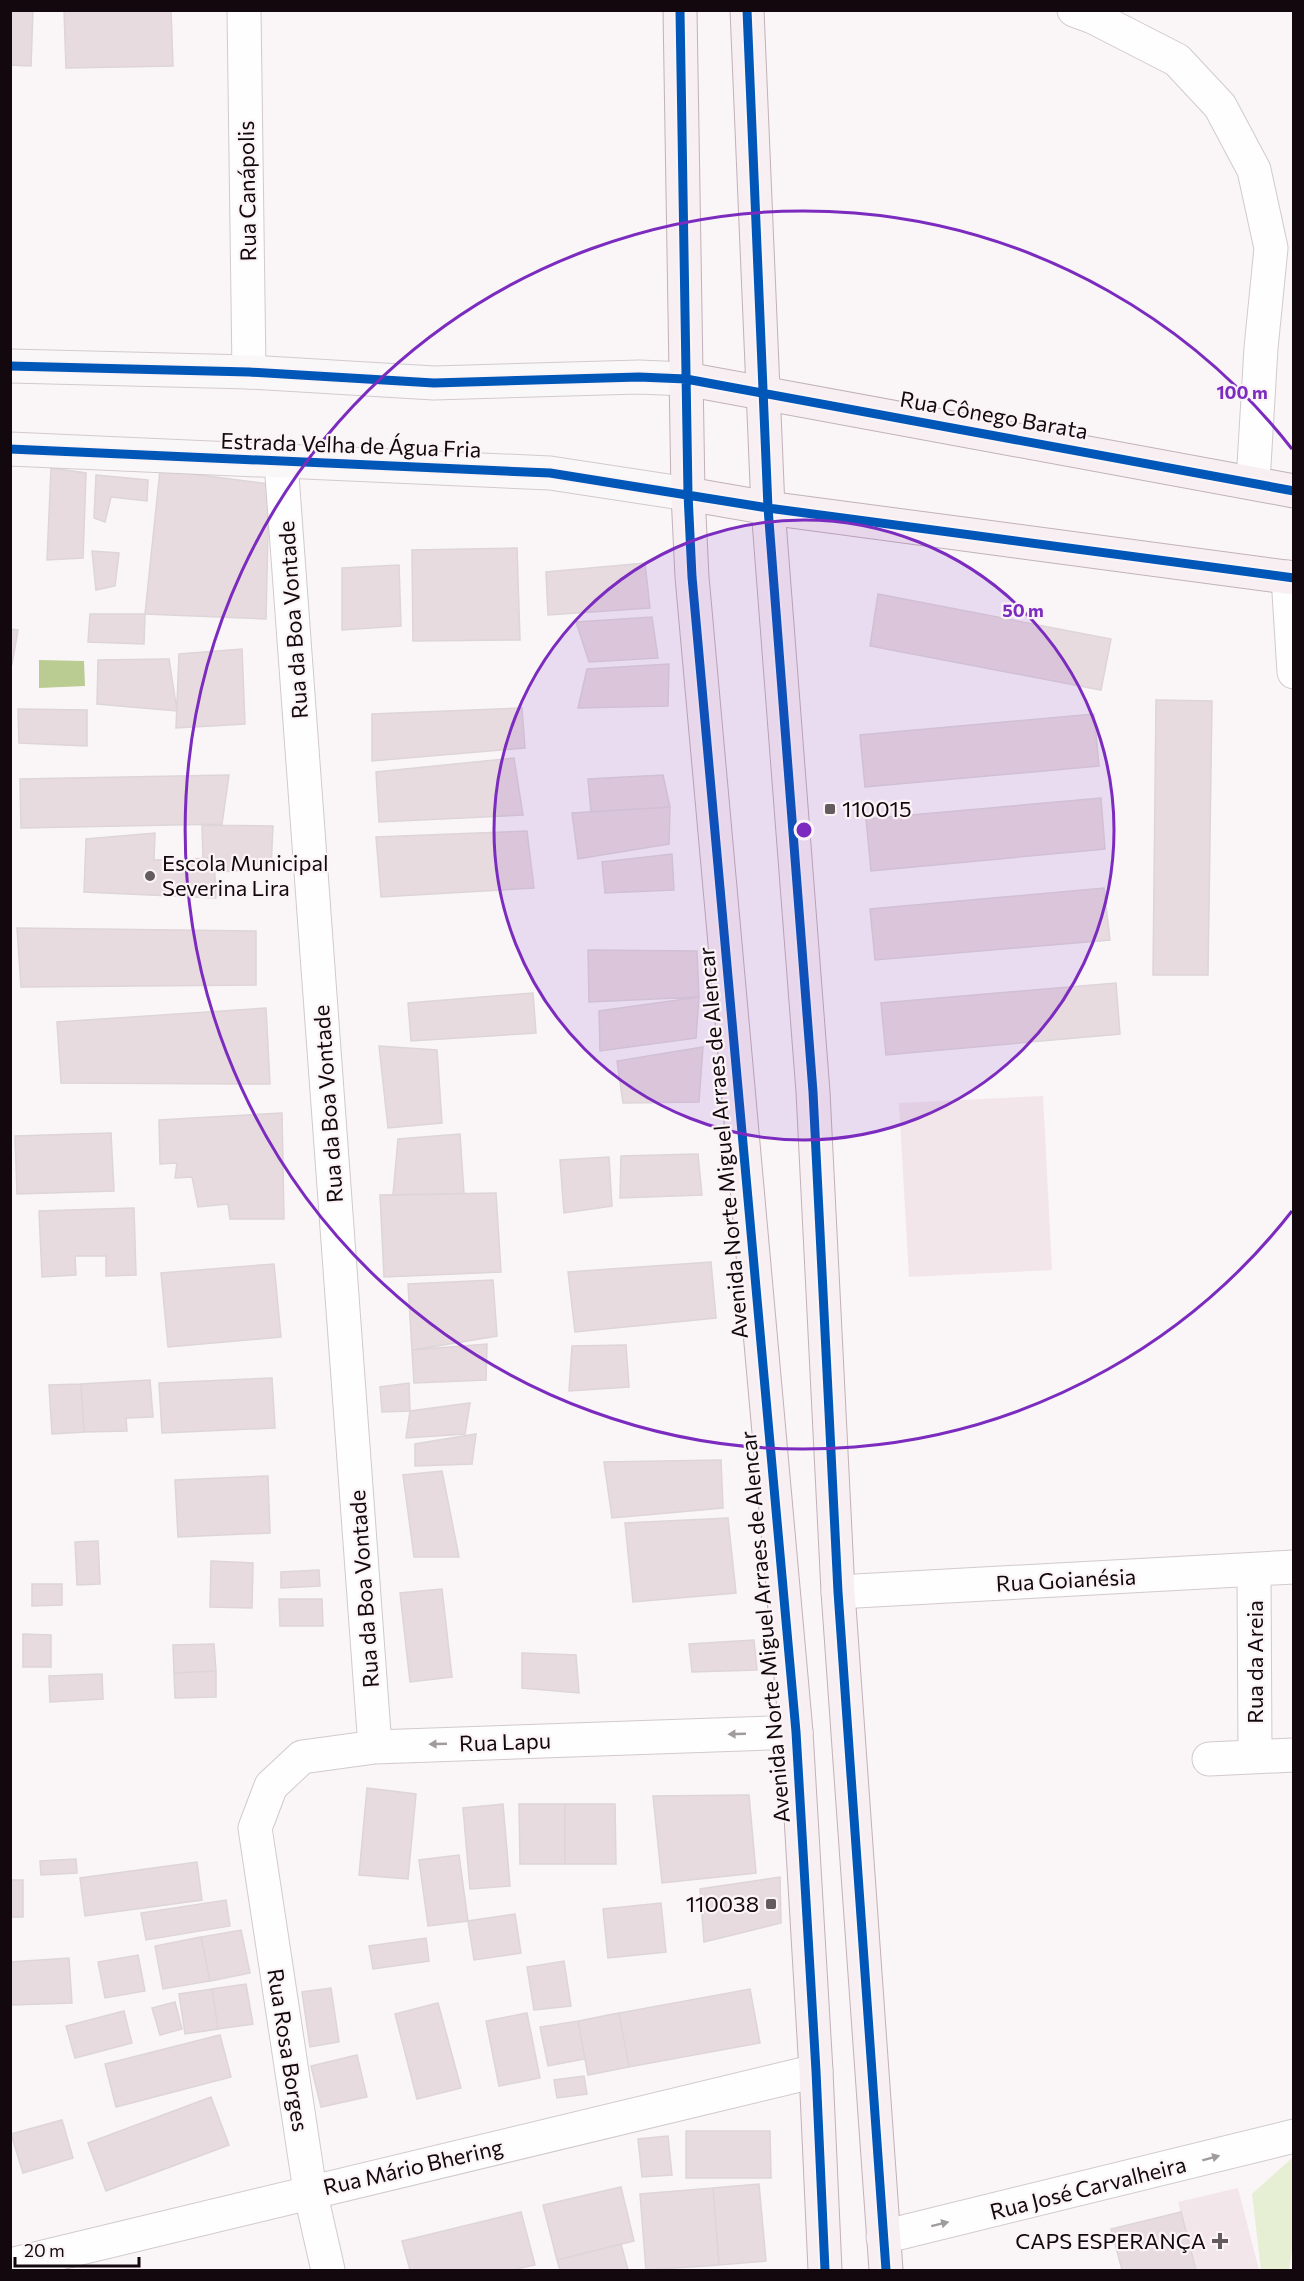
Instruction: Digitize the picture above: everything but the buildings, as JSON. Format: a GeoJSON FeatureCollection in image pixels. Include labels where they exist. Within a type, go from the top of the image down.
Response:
{"type":"FeatureCollection","features":[{"type":"Feature","properties":{"kind":"main road","name":"Avenida Norte Miguel Arraes de Alencar"},"geometry":{"type":"LineString","coordinates":[[680,10],[688,494],[692,577],[796,1732],[825,2271]]}},
{"type":"Feature","properties":{"kind":"main road"},"geometry":{"type":"LineString","coordinates":[[747,10],[768,508],[813,1092],[838,1592],[886,2271]]}},
{"type":"Feature","properties":{"kind":"main road"},"geometry":{"type":"LineString","coordinates":[[10,366],[249,372],[434,383],[639,376],[686,379]]}},
{"type":"Feature","properties":{"kind":"main road","name":"Rua Cônego Barata"},"geometry":{"type":"LineString","coordinates":[[686,379],[1293,491]]}},
{"type":"Feature","properties":{"kind":"main road","name":"Estrada Velha de Água Fria"},"geometry":{"type":"LineString","coordinates":[[10,449],[550,473],[688,494]]}},
{"type":"Feature","properties":{"kind":"main road"},"geometry":{"type":"LineString","coordinates":[[688,494],[768,508],[1291,578]]}},
{"type":"Feature","properties":{"kind":"street","name":"Rua Canápolis"},"geometry":{"type":"LineString","coordinates":[[244,10],[249,372]]}},
{"type":"Feature","properties":{"kind":"street"},"geometry":{"type":"LineString","coordinates":[[1074,10],[1094,17],[1177,60],[1220,106],[1254,170],[1271,248],[1261,348],[1253,482]]}},
{"type":"Feature","properties":{"kind":"street","name":"Rua da Boa Vontade"},"geometry":{"type":"LineString","coordinates":[[281,462],[375,1747]]}},
{"type":"Feature","properties":{"kind":"street"},"geometry":{"type":"LineString","coordinates":[[1291,578],[1293,672]]}},
{"type":"Feature","properties":{"kind":"street","name":"Rua Goianésia"},"geometry":{"type":"LineString","coordinates":[[838,1592],[1293,1566]]}},
{"type":"Feature","properties":{"kind":"street","name":"Rua da Areia"},"geometry":{"type":"LineString","coordinates":[[1254,1570],[1255,1755]]}},
{"type":"Feature","properties":{"kind":"street","name":"Rua Lapu"},"geometry":{"type":"LineString","coordinates":[[255,1828],[272,1786],[302,1757],[375,1747],[796,1732]]}},
{"type":"Feature","properties":{"kind":"street","name":"Rua da Areia"},"geometry":{"type":"LineString","coordinates":[[1209,1759],[1255,1755],[1293,1755]]}},
{"type":"Feature","properties":{"kind":"street","name":"Rua Rosa Borges"},"geometry":{"type":"LineString","coordinates":[[255,1828],[310,2191],[328,2271]]}},
{"type":"Feature","properties":{"kind":"street","name":"Rua Mário Bhering"},"geometry":{"type":"LineString","coordinates":[[10,2265],[816,2071]]}},
{"type":"Feature","properties":{"kind":"street","name":"Rua José Carvalheira"},"geometry":{"type":"LineString","coordinates":[[883,2237],[1293,2136]]}},
{"type":"Feature","properties":{"kind":"shaded area"},"geometry":{"type":"Polygon","coordinates":[[[39,660],[84,661],[85,686],[39,688],[39,660]]]}},
{"type":"Feature","properties":{"kind":"shaded area"},"geometry":{"type":"Polygon","coordinates":[[[1043,1096],[1052,1270],[909,1277],[899,1103],[1043,1096]]]}},
{"type":"Feature","properties":{"kind":"shaded area"},"geometry":{"type":"Polygon","coordinates":[[[1293,2157],[1294,2236],[1289,2270],[1261,2270],[1252,2194],[1293,2157]]]}},
{"type":"Feature","properties":{"kind":"shaded area","name":"CAPS ESPERANÇA"},"geometry":{"type":"Polygon","coordinates":[[[1238,2188],[1259,2270],[1196,2270],[1178,2202],[1238,2188]]]}},
{"type":"Feature","properties":{"kind":"cycle path"},"geometry":{"type":"LineString","coordinates":[[680,10],[688,494],[692,577],[796,1732],[825,2270]]}},
{"type":"Feature","properties":{"kind":"cycle path"},"geometry":{"type":"LineString","coordinates":[[747,10],[768,508],[813,1092],[838,1592],[886,2270]]}},
{"type":"Feature","properties":{"kind":"cycle path"},"geometry":{"type":"LineString","coordinates":[[10,366],[249,372],[434,383],[639,377],[686,379],[1294,491]]}},
{"type":"Feature","properties":{"kind":"cycle path"},"geometry":{"type":"LineString","coordinates":[[10,449],[550,473],[768,508],[1294,578]]}},
{"type":"Feature","properties":{"kind":"place","name":"110015"},"geometry":{"type":"Point","coordinates":[830,809]}},
{"type":"Feature","properties":{"kind":"place","name":"Escola Municipal Severina Lira"},"geometry":{"type":"Point","coordinates":[150,876]}},
{"type":"Feature","properties":{"kind":"place","name":"110038"},"geometry":{"type":"Point","coordinates":[771,1904]}},
{"type":"Feature","properties":{"kind":"place","name":"CAPS ESPERANÇA"},"geometry":{"type":"Point","coordinates":[1220,2241]}}]}
